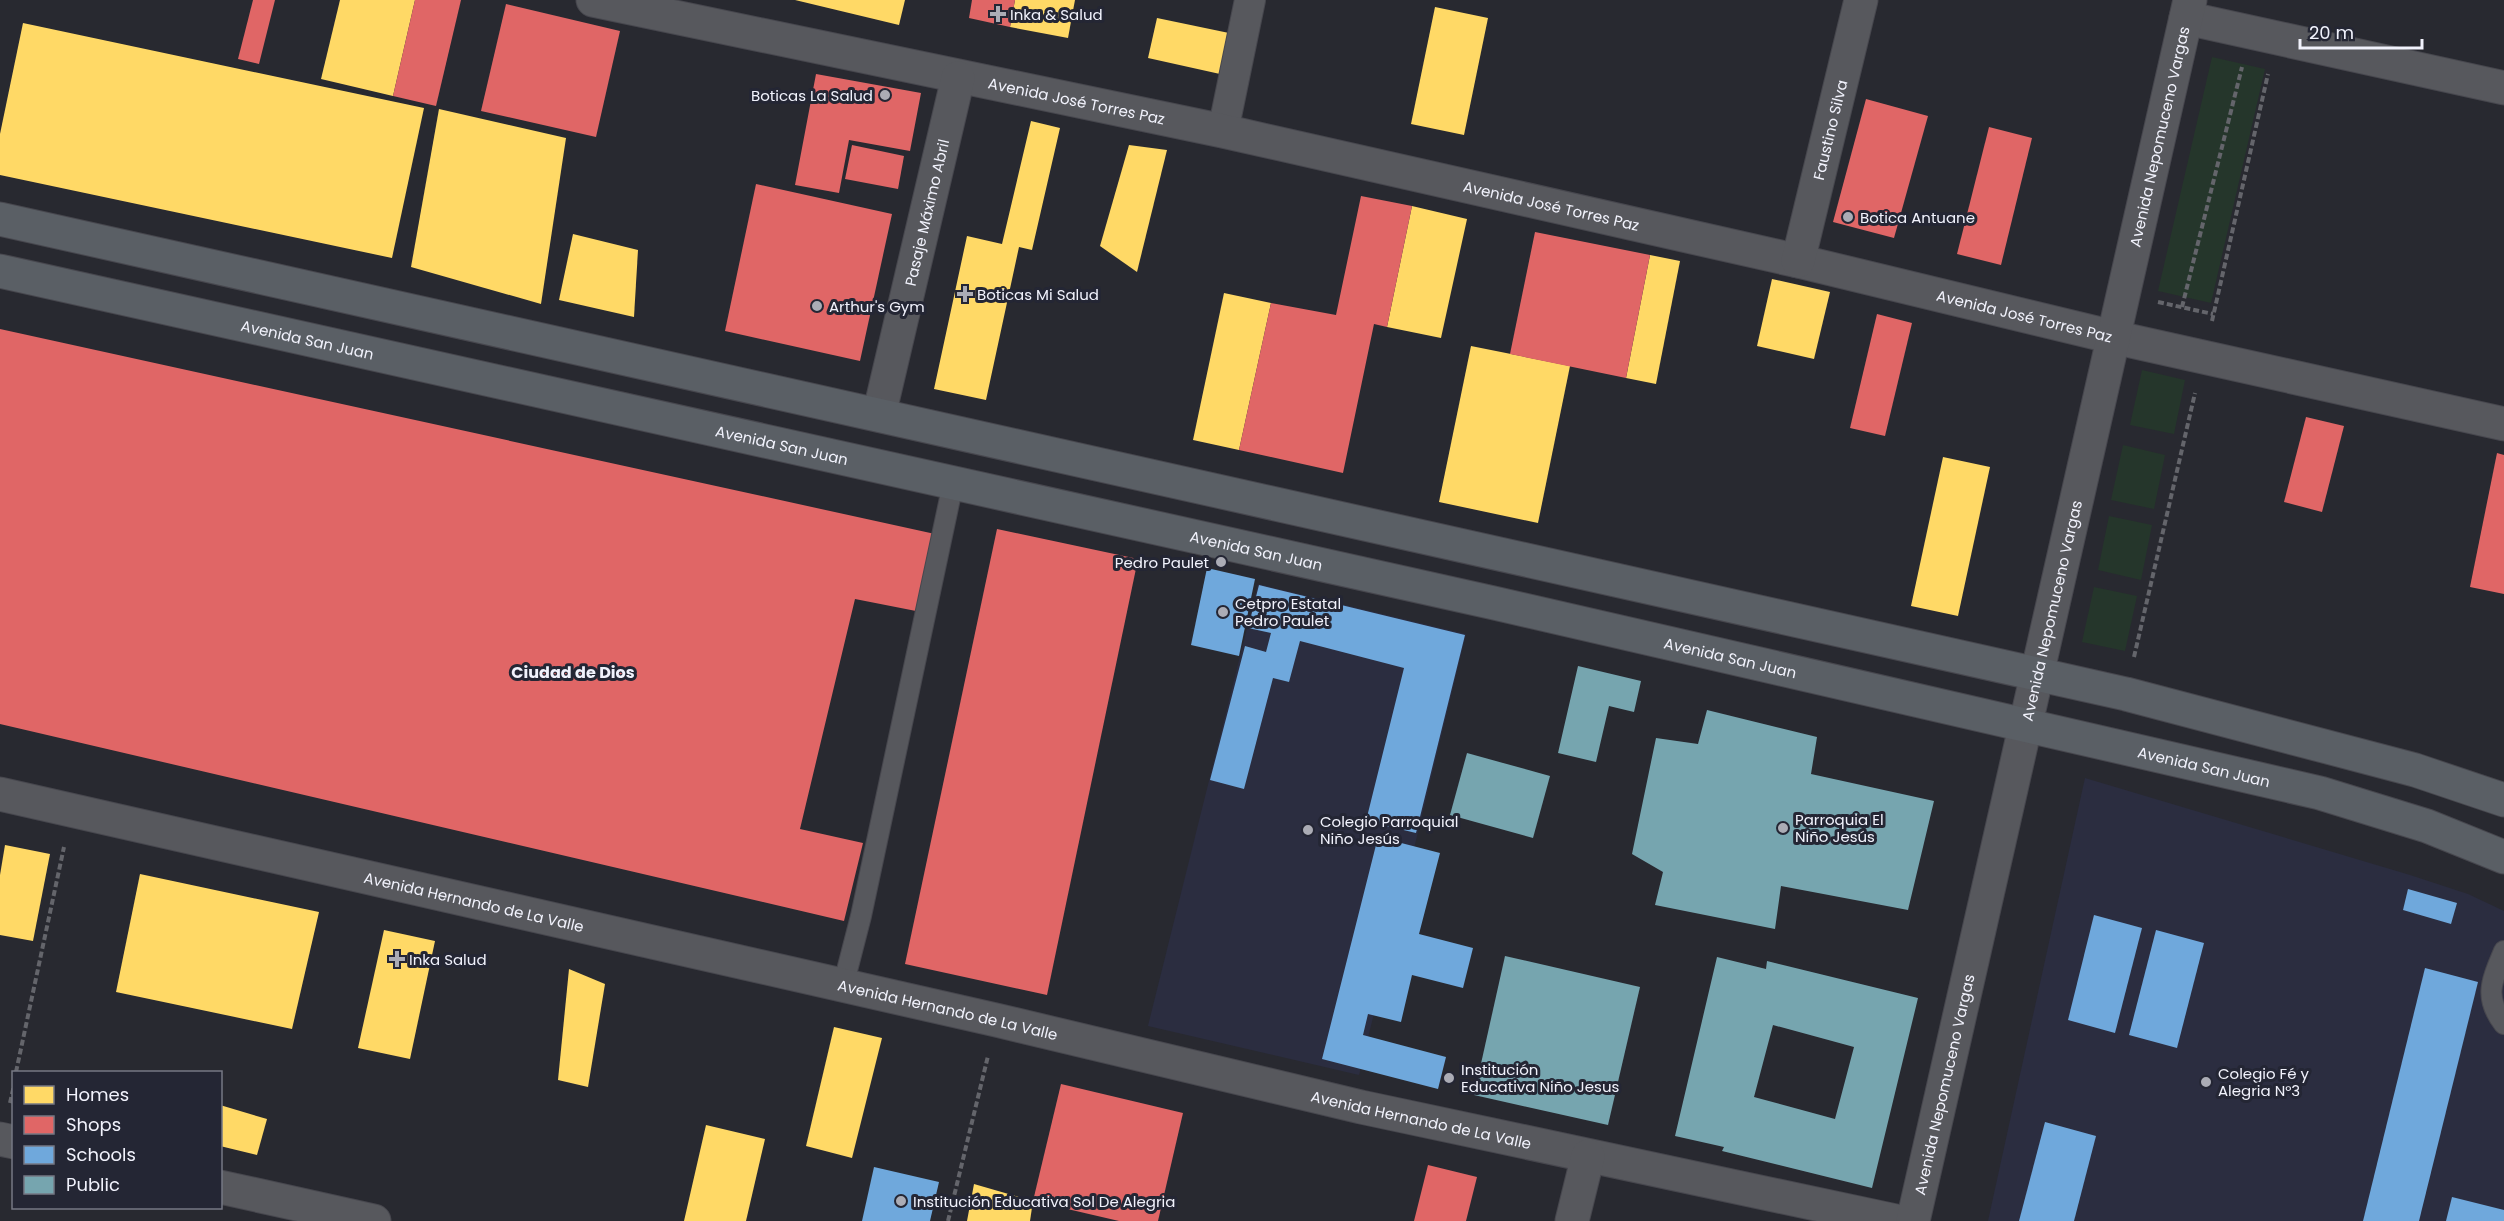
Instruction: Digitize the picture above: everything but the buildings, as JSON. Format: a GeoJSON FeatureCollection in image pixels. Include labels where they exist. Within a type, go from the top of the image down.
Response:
{"type":"FeatureCollection","features":[{"type":"Feature","properties":{"kind":"main road"},"geometry":{"type":"LineString","coordinates":[[0,219],[2126,694],[2415,770],[2504,800]]}},
{"type":"Feature","properties":{"kind":"main road","name":"Avenida San Juan"},"geometry":{"type":"LineString","coordinates":[[0,271],[1494,603],[2320,793],[2427,826],[2504,857]]}},
{"type":"Feature","properties":{"kind":"street","name":"Avenida José Torres Paz"},"geometry":{"type":"LineString","coordinates":[[593,0],[958,78],[1223,131],[1798,261],[2113,337],[2504,424]]}},
{"type":"Feature","properties":{"kind":"street"},"geometry":{"type":"LineString","coordinates":[[1223,131],[1250,0]]}},
{"type":"Feature","properties":{"kind":"street","name":"Faustino Silva"},"geometry":{"type":"LineString","coordinates":[[1798,261],[1861,0]]}},
{"type":"Feature","properties":{"kind":"street"},"geometry":{"type":"LineString","coordinates":[[2188,9],[2504,88]]}},
{"type":"Feature","properties":{"kind":"street","name":"Avenida Nepomuceno Vargas"},"geometry":{"type":"LineString","coordinates":[[1913,1221],[2035,675],[2188,9]]}},
{"type":"Feature","properties":{"kind":"street","name":"Pasaje Máximo Abril"},"geometry":{"type":"LineString","coordinates":[[879,415],[958,78]]}},
{"type":"Feature","properties":{"kind":"street","name":"Avenida Hernando de La Valle"},"geometry":{"type":"LineString","coordinates":[[0,794],[996,1020],[1361,1107],[1896,1221]]}},
{"type":"Feature","properties":{"kind":"street"},"geometry":{"type":"LineString","coordinates":[[1572,1221],[1588,1156]]}},
{"type":"Feature","properties":{"kind":"street"},"geometry":{"type":"LineString","coordinates":[[222,1187],[374,1221]]}},
{"type":"Feature","properties":{"kind":"lane"},"geometry":{"type":"LineString","coordinates":[[843,986],[861,916],[953,484]]}},
{"type":"Feature","properties":{"kind":"lane"},"geometry":{"type":"LineString","coordinates":[[2504,951],[2491,991],[2492,1009],[2504,1024]]}},
{"type":"Feature","properties":{"kind":"path"},"geometry":{"type":"LineString","coordinates":[[2182,307],[2243,63]]}},
{"type":"Feature","properties":{"kind":"path"},"geometry":{"type":"LineString","coordinates":[[2123,293],[2213,314]]}},
{"type":"Feature","properties":{"kind":"path"},"geometry":{"type":"LineString","coordinates":[[16,1071],[72,810]]}},
{"type":"Feature","properties":{"kind":"path"},"geometry":{"type":"LineString","coordinates":[[948,1221],[996,1020]]}},
{"type":"Feature","properties":{"kind":"shaded area","name":"Colegio Parroquial Niño Jesús"},"geometry":{"type":"Polygon","coordinates":[[[1258,584],[1466,634],[1359,1075],[1148,1026],[1258,584]]]}},
{"type":"Feature","properties":{"kind":"shaded area","name":"Colegio Fé y Alegria N°3"},"geometry":{"type":"Polygon","coordinates":[[[2085,778],[2410,875],[2468,894],[2504,911],[2504,1221],[1988,1221],[2085,778]]]}},
{"type":"Feature","properties":{"kind":"green space"},"geometry":{"type":"Polygon","coordinates":[[[2212,57],[2265,69],[2211,303],[2158,291],[2212,57]]]}},
{"type":"Feature","properties":{"kind":"green space"},"geometry":{"type":"Polygon","coordinates":[[[2142,370],[2185,380],[2174,434],[2130,425],[2142,370]]]}},
{"type":"Feature","properties":{"kind":"green space"},"geometry":{"type":"Polygon","coordinates":[[[2123,445],[2165,455],[2154,509],[2111,500],[2123,445]]]}},
{"type":"Feature","properties":{"kind":"green space"},"geometry":{"type":"Polygon","coordinates":[[[2109,516],[2152,525],[2141,580],[2098,570],[2109,516]]]}},
{"type":"Feature","properties":{"kind":"green space"},"geometry":{"type":"Polygon","coordinates":[[[2094,587],[2137,596],[2125,651],[2082,642],[2094,587]]]}},
{"type":"Feature","properties":{"kind":"place","name":"Inka & Salud"},"geometry":{"type":"Point","coordinates":[998,14]}},
{"type":"Feature","properties":{"kind":"place","name":"Boticas La Salud"},"geometry":{"type":"Point","coordinates":[885,95]}},
{"type":"Feature","properties":{"kind":"place","name":"Botica Antuane"},"geometry":{"type":"Point","coordinates":[1848,217]}},
{"type":"Feature","properties":{"kind":"place","name":"Boticas Mi Salud"},"geometry":{"type":"Point","coordinates":[965,294]}},
{"type":"Feature","properties":{"kind":"place","name":"Arthur's Gym"},"geometry":{"type":"Point","coordinates":[817,306]}},
{"type":"Feature","properties":{"kind":"place","name":"Pedro Paulet"},"geometry":{"type":"Point","coordinates":[1221,562]}},
{"type":"Feature","properties":{"kind":"place","name":"Cetpro Estatal Pedro Paulet"},"geometry":{"type":"Point","coordinates":[1223,612]}},
{"type":"Feature","properties":{"kind":"place","name":"Parroquia El Niño Jesús"},"geometry":{"type":"Point","coordinates":[1783,828]}},
{"type":"Feature","properties":{"kind":"place","name":"Colegio Parroquial Niño Jesús"},"geometry":{"type":"Point","coordinates":[1308,830]}},
{"type":"Feature","properties":{"kind":"place","name":"Inka Salud"},"geometry":{"type":"Point","coordinates":[397,959]}},
{"type":"Feature","properties":{"kind":"place","name":"Institución Educativa Niño Jesus"},"geometry":{"type":"Point","coordinates":[1449,1078]}},
{"type":"Feature","properties":{"kind":"place","name":"Colegio Fé y Alegria N°3"},"geometry":{"type":"Point","coordinates":[2206,1082]}},
{"type":"Feature","properties":{"kind":"place","name":"Institución Educativa Sol De Alegria"},"geometry":{"type":"Point","coordinates":[901,1201]}},
{"type":"Feature","properties":{"kind":"district","name":"Ciudad de Dios"},"geometry":{"type":"Point","coordinates":[573,672]}}]}
